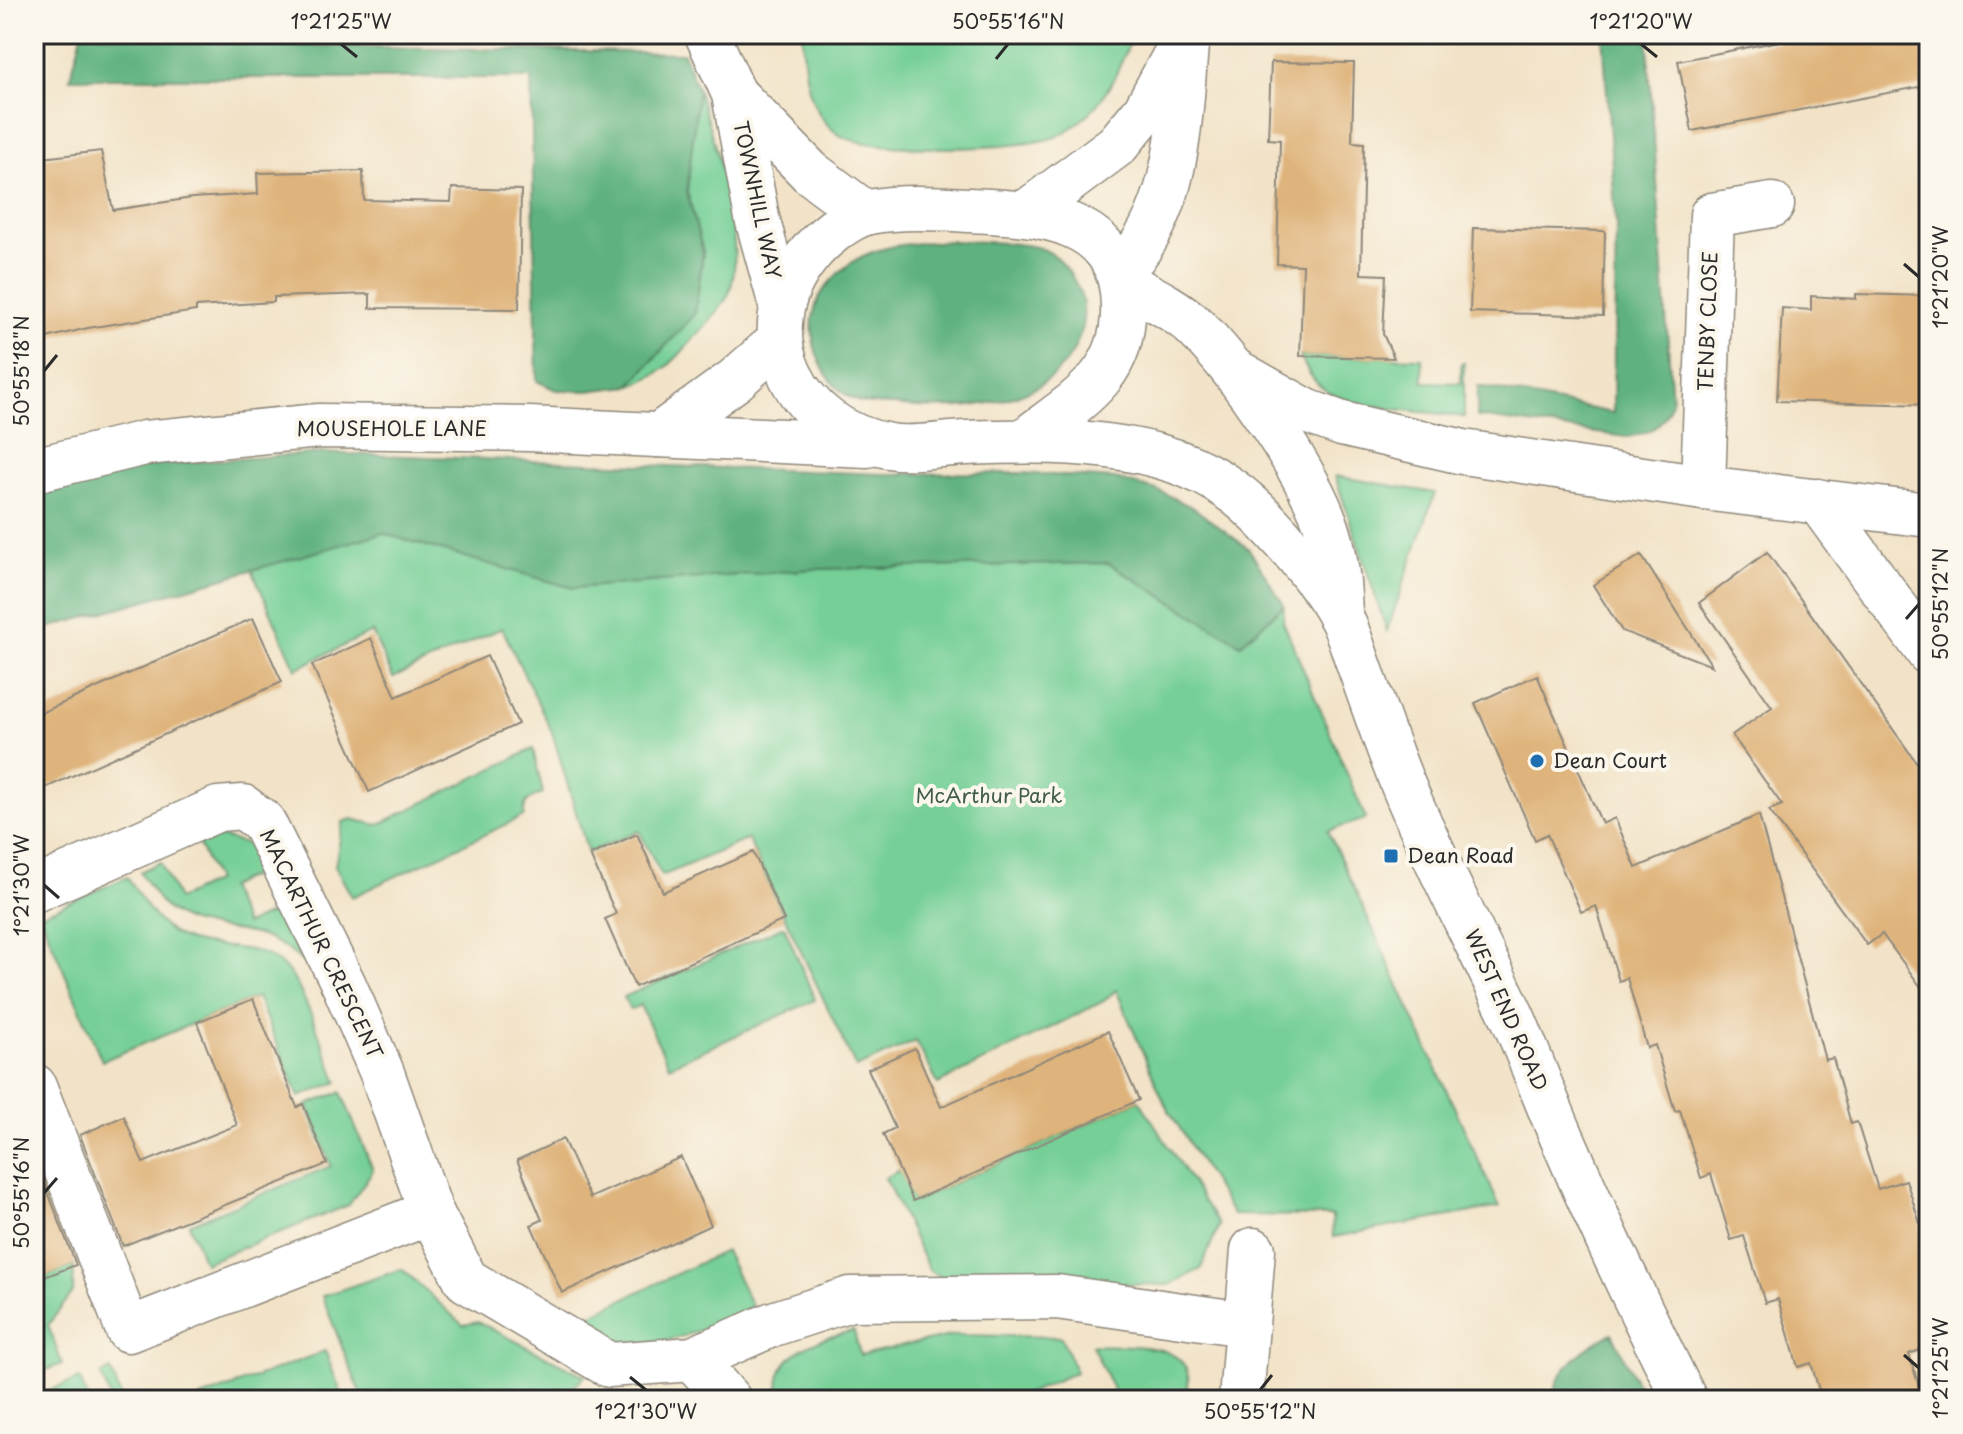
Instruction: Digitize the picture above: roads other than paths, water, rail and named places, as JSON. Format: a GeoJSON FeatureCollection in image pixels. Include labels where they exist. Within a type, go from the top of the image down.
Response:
{"type":"FeatureCollection","features":[{"type":"Feature","properties":{"kind":"street","name":"TOWNHILL WAY"},"geometry":{"type":"LineString","coordinates":[[707,34],[734,94],[779,324],[800,394],[828,421],[843,430],[890,446]]}},
{"type":"Feature","properties":{"kind":"street"},"geometry":{"type":"LineString","coordinates":[[1027,212],[1117,145],[1145,111],[1187,34]]}},
{"type":"Feature","properties":{"kind":"street"},"geometry":{"type":"LineString","coordinates":[[1024,441],[1082,396],[1112,360],[1121,337],[1121,278],[1149,237],[1173,174],[1187,34]]}},
{"type":"Feature","properties":{"kind":"street","name":"TOWNHILL WAY"},"geometry":{"type":"LineString","coordinates":[[734,94],[810,172],[865,213]]}},
{"type":"Feature","properties":{"kind":"street","name":"TENBY CLOSE"},"geometry":{"type":"LineString","coordinates":[[1703,488],[1712,215],[1772,205]]}},
{"type":"Feature","properties":{"kind":"street"},"geometry":{"type":"LineString","coordinates":[[659,435],[735,380],[779,324],[809,254],[865,213],[944,208],[1027,212],[1068,222],[1091,236],[1121,278]]}},
{"type":"Feature","properties":{"kind":"street","name":"WEST END ROAD"},"geometry":{"type":"LineString","coordinates":[[1121,278],[1194,326],[1235,371],[1306,485],[1329,532],[1337,567],[1340,615]]}},
{"type":"Feature","properties":{"kind":"street"},"geometry":{"type":"LineString","coordinates":[[1235,371],[1306,411],[1342,424],[1463,452],[1703,488],[1929,515]]}},
{"type":"Feature","properties":{"kind":"street","name":"MOUSEHOLE LANE"},"geometry":{"type":"LineString","coordinates":[[34,470],[145,443],[319,426],[659,435],[890,446]]}},
{"type":"Feature","properties":{"kind":"street","name":"WEST END ROAD"},"geometry":{"type":"LineString","coordinates":[[890,446],[1024,441],[1133,450],[1199,468],[1235,492],[1275,529],[1340,615],[1408,798],[1515,1022],[1579,1176],[1685,1400]]}},
{"type":"Feature","properties":{"kind":"street"},"geometry":{"type":"LineString","coordinates":[[1818,501],[1929,653]]}},
{"type":"Feature","properties":{"kind":"street","name":"MACARTHUR CRESCENT"},"geometry":{"type":"LineString","coordinates":[[34,890],[218,809],[243,807],[263,822],[278,845],[382,1073],[431,1212],[466,1280],[609,1365],[693,1359],[773,1324],[850,1299],[1057,1297],[1244,1324]]}},
{"type":"Feature","properties":{"kind":"street"},"geometry":{"type":"LineString","coordinates":[[34,1086],[128,1330],[431,1212]]}},
{"type":"Feature","properties":{"kind":"street"},"geometry":{"type":"LineString","coordinates":[[1241,1400],[1244,1324],[1253,1250]]}},
{"type":"Feature","properties":{"kind":"street"},"geometry":{"type":"LineString","coordinates":[[693,1359],[729,1400]]}},
{"type":"Feature","properties":{"kind":"place","name":"Dean Court"},"geometry":{"type":"Point","coordinates":[1537,761]}},
{"type":"Feature","properties":{"kind":"place","name":"Dean Road"},"geometry":{"type":"Point","coordinates":[1391,856]}},
{"type":"Feature","properties":{"kind":"park label","name":"McArthur Park"},"geometry":{"type":"Point","coordinates":[989,796]}}]}
